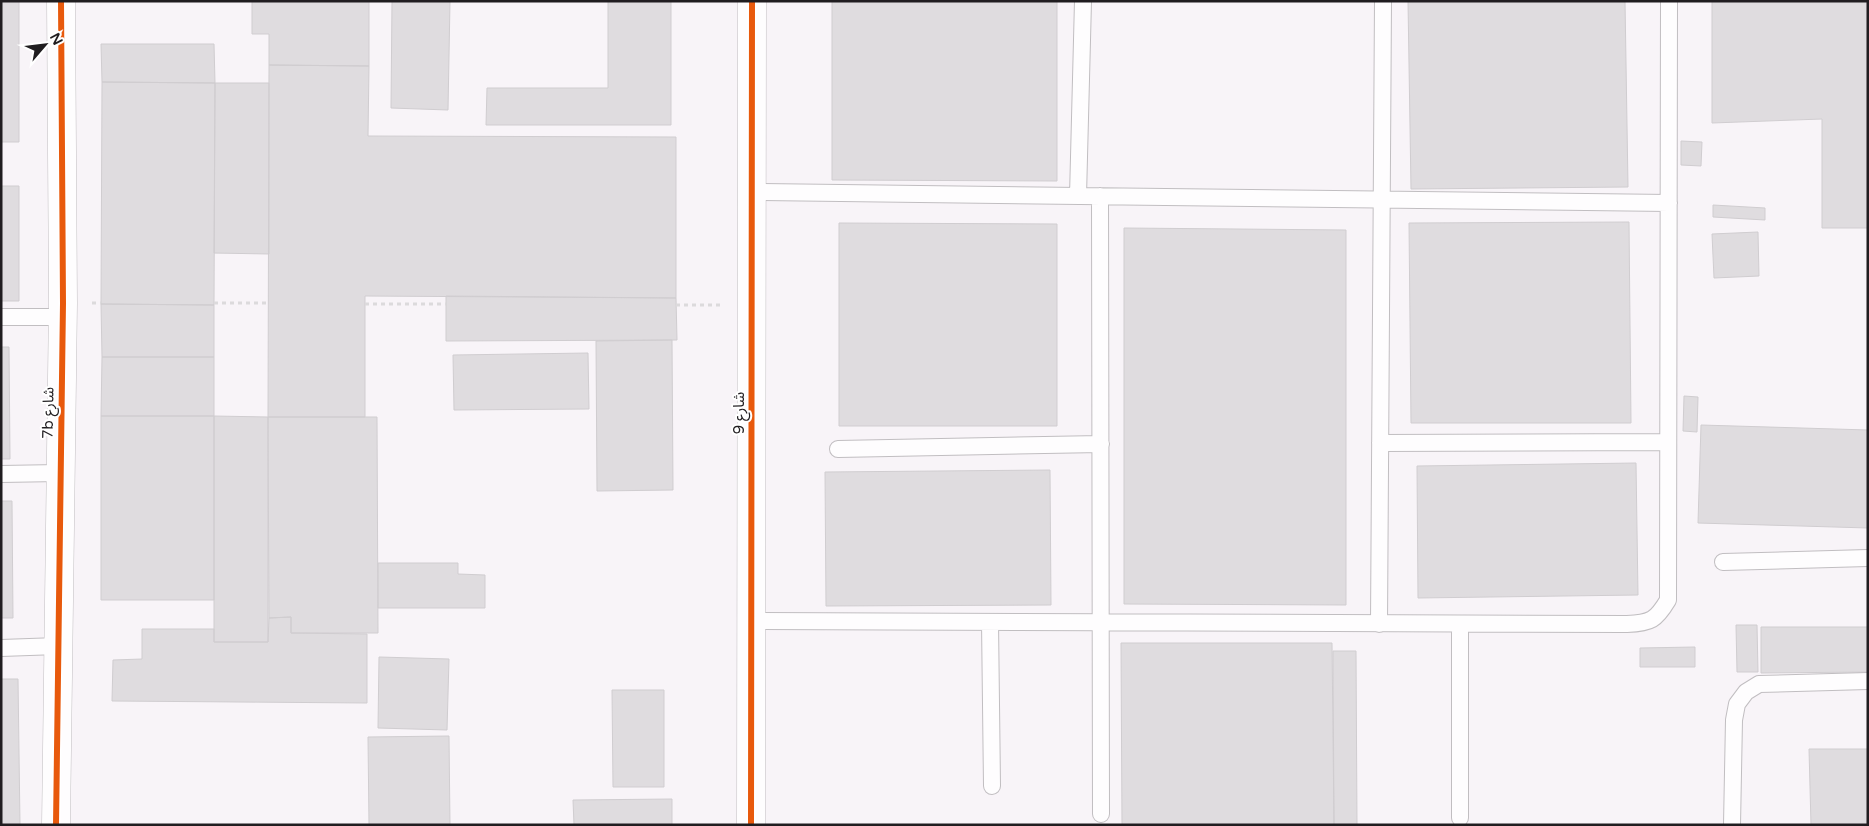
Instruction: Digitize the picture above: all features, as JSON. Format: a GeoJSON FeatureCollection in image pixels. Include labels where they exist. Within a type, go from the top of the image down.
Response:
{"type":"FeatureCollection","features":[{"type":"Feature","properties":{"kind":"street","name":"7b شارع"},"geometry":{"type":"LineString","coordinates":[[56,825],[62,317],[61,1]]}},
{"type":"Feature","properties":{"kind":"street","name":"شارع 9"},"geometry":{"type":"LineString","coordinates":[[751,825],[752,1]]}},
{"type":"Feature","properties":{"kind":"lane"},"geometry":{"type":"LineString","coordinates":[[1078,196],[1083,1]]}},
{"type":"Feature","properties":{"kind":"lane"},"geometry":{"type":"LineString","coordinates":[[1380,624],[1383,1]]}},
{"type":"Feature","properties":{"kind":"lane"},"geometry":{"type":"LineString","coordinates":[[751,621],[1627,624],[1644,623],[1659,615],[1668,600],[1669,1]]}},
{"type":"Feature","properties":{"kind":"lane"},"geometry":{"type":"LineString","coordinates":[[752,192],[1669,203]]}},
{"type":"Feature","properties":{"kind":"lane"},"geometry":{"type":"LineString","coordinates":[[1100,196],[1101,814]]}},
{"type":"Feature","properties":{"kind":"lane"},"geometry":{"type":"LineString","coordinates":[[1,317],[62,317]]}},
{"type":"Feature","properties":{"kind":"lane"},"geometry":{"type":"LineString","coordinates":[[1380,443],[1668,442]]}},
{"type":"Feature","properties":{"kind":"lane"},"geometry":{"type":"LineString","coordinates":[[838,449],[1101,444]]}},
{"type":"Feature","properties":{"kind":"lane"},"geometry":{"type":"LineString","coordinates":[[1,474],[59,473]]}},
{"type":"Feature","properties":{"kind":"lane"},"geometry":{"type":"LineString","coordinates":[[1723,562],[1868,558]]}},
{"type":"Feature","properties":{"kind":"lane"},"geometry":{"type":"LineString","coordinates":[[990,622],[992,786]]}},
{"type":"Feature","properties":{"kind":"lane"},"geometry":{"type":"LineString","coordinates":[[1460,624],[1460,818]]}},
{"type":"Feature","properties":{"kind":"lane"},"geometry":{"type":"LineString","coordinates":[[1,648],[58,646]]}},
{"type":"Feature","properties":{"kind":"lane"},"geometry":{"type":"LineString","coordinates":[[1732,825],[1734,720],[1737,704],[1746,692],[1759,684],[1775,682],[1868,681]]}},
{"type":"Feature","properties":{"kind":"path"},"geometry":{"type":"LineString","coordinates":[[214,303],[268,303]]}},
{"type":"Feature","properties":{"kind":"path"},"geometry":{"type":"LineString","coordinates":[[365,304],[446,304]]}},
{"type":"Feature","properties":{"kind":"path"},"geometry":{"type":"LineString","coordinates":[[676,305],[752,305]]}},
{"type":"Feature","properties":{"kind":"building"},"geometry":{"type":"Polygon","coordinates":[[[1,1],[19,1],[19,142],[1,142],[1,1]]]}},
{"type":"Feature","properties":{"kind":"building"},"geometry":{"type":"Polygon","coordinates":[[[252,1],[369,1],[369,66],[269,65],[269,34],[252,34],[252,1]]]}},
{"type":"Feature","properties":{"kind":"building"},"geometry":{"type":"Polygon","coordinates":[[[392,1],[450,1],[448,110],[391,108],[392,1]]]}},
{"type":"Feature","properties":{"kind":"building"},"geometry":{"type":"Polygon","coordinates":[[[608,1],[671,1],[671,125],[486,125],[487,88],[608,88],[608,1]]]}},
{"type":"Feature","properties":{"kind":"building"},"geometry":{"type":"Polygon","coordinates":[[[832,1],[1057,1],[1057,181],[832,180],[832,1]]]}},
{"type":"Feature","properties":{"kind":"building"},"geometry":{"type":"Polygon","coordinates":[[[1408,1],[1625,1],[1628,187],[1411,189],[1408,1]]]}},
{"type":"Feature","properties":{"kind":"building"},"geometry":{"type":"Polygon","coordinates":[[[1712,1],[1868,1],[1868,228],[1822,228],[1822,119],[1712,123],[1712,1]]]}},
{"type":"Feature","properties":{"kind":"building"},"geometry":{"type":"Polygon","coordinates":[[[101,44],[214,44],[215,83],[102,82],[101,44]]]}},
{"type":"Feature","properties":{"kind":"building"},"geometry":{"type":"Polygon","coordinates":[[[269,65],[369,66],[368,136],[676,137],[676,298],[365,296],[365,417],[268,417],[269,65]]]}},
{"type":"Feature","properties":{"kind":"building"},"geometry":{"type":"Polygon","coordinates":[[[102,82],[215,83],[214,305],[101,304],[102,82]]]}},
{"type":"Feature","properties":{"kind":"building"},"geometry":{"type":"Polygon","coordinates":[[[215,83],[269,83],[269,254],[214,253],[215,83]]]}},
{"type":"Feature","properties":{"kind":"building"},"geometry":{"type":"Polygon","coordinates":[[[1681,141],[1702,142],[1701,166],[1681,165],[1681,141]]]}},
{"type":"Feature","properties":{"kind":"building"},"geometry":{"type":"Polygon","coordinates":[[[1,186],[19,186],[19,301],[1,301],[1,186]]]}},
{"type":"Feature","properties":{"kind":"building"},"geometry":{"type":"Polygon","coordinates":[[[1713,205],[1765,208],[1765,220],[1713,217],[1713,205]]]}},
{"type":"Feature","properties":{"kind":"building"},"geometry":{"type":"Polygon","coordinates":[[[1629,222],[1631,423],[1411,423],[1409,223],[1629,222]]]}},
{"type":"Feature","properties":{"kind":"building"},"geometry":{"type":"Polygon","coordinates":[[[839,223],[1057,224],[1057,426],[839,426],[839,223]]]}},
{"type":"Feature","properties":{"kind":"building"},"geometry":{"type":"Polygon","coordinates":[[[1124,228],[1346,230],[1346,605],[1124,604],[1124,228]]]}},
{"type":"Feature","properties":{"kind":"building"},"geometry":{"type":"Polygon","coordinates":[[[1758,232],[1759,276],[1714,278],[1712,234],[1758,232]]]}},
{"type":"Feature","properties":{"kind":"building"},"geometry":{"type":"Polygon","coordinates":[[[446,296],[676,298],[677,340],[446,341],[446,296]]]}},
{"type":"Feature","properties":{"kind":"building"},"geometry":{"type":"Polygon","coordinates":[[[101,304],[214,305],[214,357],[102,357],[101,304]]]}},
{"type":"Feature","properties":{"kind":"building"},"geometry":{"type":"Polygon","coordinates":[[[672,340],[673,490],[597,491],[596,341],[672,340]]]}},
{"type":"Feature","properties":{"kind":"building"},"geometry":{"type":"Polygon","coordinates":[[[1,347],[9,347],[10,459],[1,459],[1,347]]]}},
{"type":"Feature","properties":{"kind":"building"},"geometry":{"type":"Polygon","coordinates":[[[588,353],[589,409],[454,410],[453,355],[588,353]]]}},
{"type":"Feature","properties":{"kind":"building"},"geometry":{"type":"Polygon","coordinates":[[[102,357],[214,357],[214,416],[101,416],[102,357]]]}},
{"type":"Feature","properties":{"kind":"building"},"geometry":{"type":"Polygon","coordinates":[[[1684,396],[1698,397],[1697,432],[1683,431],[1684,396]]]}},
{"type":"Feature","properties":{"kind":"building"},"geometry":{"type":"Polygon","coordinates":[[[101,416],[214,416],[214,600],[101,600],[101,416]]]}},
{"type":"Feature","properties":{"kind":"building"},"geometry":{"type":"Polygon","coordinates":[[[214,416],[268,417],[268,642],[214,642],[214,416]]]}},
{"type":"Feature","properties":{"kind":"building"},"geometry":{"type":"Polygon","coordinates":[[[268,417],[377,417],[378,633],[291,633],[291,617],[269,618],[268,417]]]}},
{"type":"Feature","properties":{"kind":"building"},"geometry":{"type":"Polygon","coordinates":[[[1701,425],[1868,430],[1868,528],[1698,523],[1701,425]]]}},
{"type":"Feature","properties":{"kind":"building"},"geometry":{"type":"Polygon","coordinates":[[[1636,463],[1638,595],[1418,598],[1417,466],[1636,463]]]}},
{"type":"Feature","properties":{"kind":"building"},"geometry":{"type":"Polygon","coordinates":[[[1050,470],[1051,605],[826,606],[825,472],[1050,470]]]}},
{"type":"Feature","properties":{"kind":"building"},"geometry":{"type":"Polygon","coordinates":[[[1,501],[12,501],[13,618],[1,618],[1,501]]]}},
{"type":"Feature","properties":{"kind":"building"},"geometry":{"type":"Polygon","coordinates":[[[378,563],[458,563],[458,574],[485,575],[485,608],[378,608],[378,563]]]}},
{"type":"Feature","properties":{"kind":"building"},"geometry":{"type":"Polygon","coordinates":[[[291,617],[291,633],[367,634],[367,703],[112,701],[113,660],[142,659],[142,629],[214,629],[214,642],[268,642],[269,618],[291,617]]]}},
{"type":"Feature","properties":{"kind":"building"},"geometry":{"type":"Polygon","coordinates":[[[1736,625],[1757,625],[1758,672],[1737,672],[1736,625]]]}},
{"type":"Feature","properties":{"kind":"building"},"geometry":{"type":"Polygon","coordinates":[[[1761,627],[1868,627],[1868,672],[1761,673],[1761,627]]]}},
{"type":"Feature","properties":{"kind":"building"},"geometry":{"type":"Polygon","coordinates":[[[1121,643],[1332,643],[1334,825],[1122,825],[1121,643]]]}},
{"type":"Feature","properties":{"kind":"building"},"geometry":{"type":"Polygon","coordinates":[[[1695,647],[1695,667],[1640,667],[1640,648],[1695,647]]]}},
{"type":"Feature","properties":{"kind":"building"},"geometry":{"type":"Polygon","coordinates":[[[1333,651],[1356,651],[1357,825],[1334,825],[1333,651]]]}},
{"type":"Feature","properties":{"kind":"building"},"geometry":{"type":"Polygon","coordinates":[[[379,657],[449,659],[447,730],[378,728],[379,657]]]}},
{"type":"Feature","properties":{"kind":"building"},"geometry":{"type":"Polygon","coordinates":[[[1,679],[18,679],[20,825],[1,825],[1,679]]]}},
{"type":"Feature","properties":{"kind":"building"},"geometry":{"type":"Polygon","coordinates":[[[612,690],[664,690],[664,787],[613,787],[612,690]]]}},
{"type":"Feature","properties":{"kind":"building"},"geometry":{"type":"Polygon","coordinates":[[[449,736],[450,825],[369,825],[368,737],[449,736]]]}},
{"type":"Feature","properties":{"kind":"building"},"geometry":{"type":"Polygon","coordinates":[[[1809,749],[1868,749],[1868,825],[1811,825],[1809,749]]]}},
{"type":"Feature","properties":{"kind":"building"},"geometry":{"type":"Polygon","coordinates":[[[672,799],[672,825],[574,825],[573,800],[672,799]]]}},
{"type":"Feature","properties":{"kind":"cycle path"},"geometry":{"type":"LineString","coordinates":[[56,825],[63,303],[61,1]]}},
{"type":"Feature","properties":{"kind":"cycle path"},"geometry":{"type":"LineString","coordinates":[[751,825],[752,1]]}}]}
